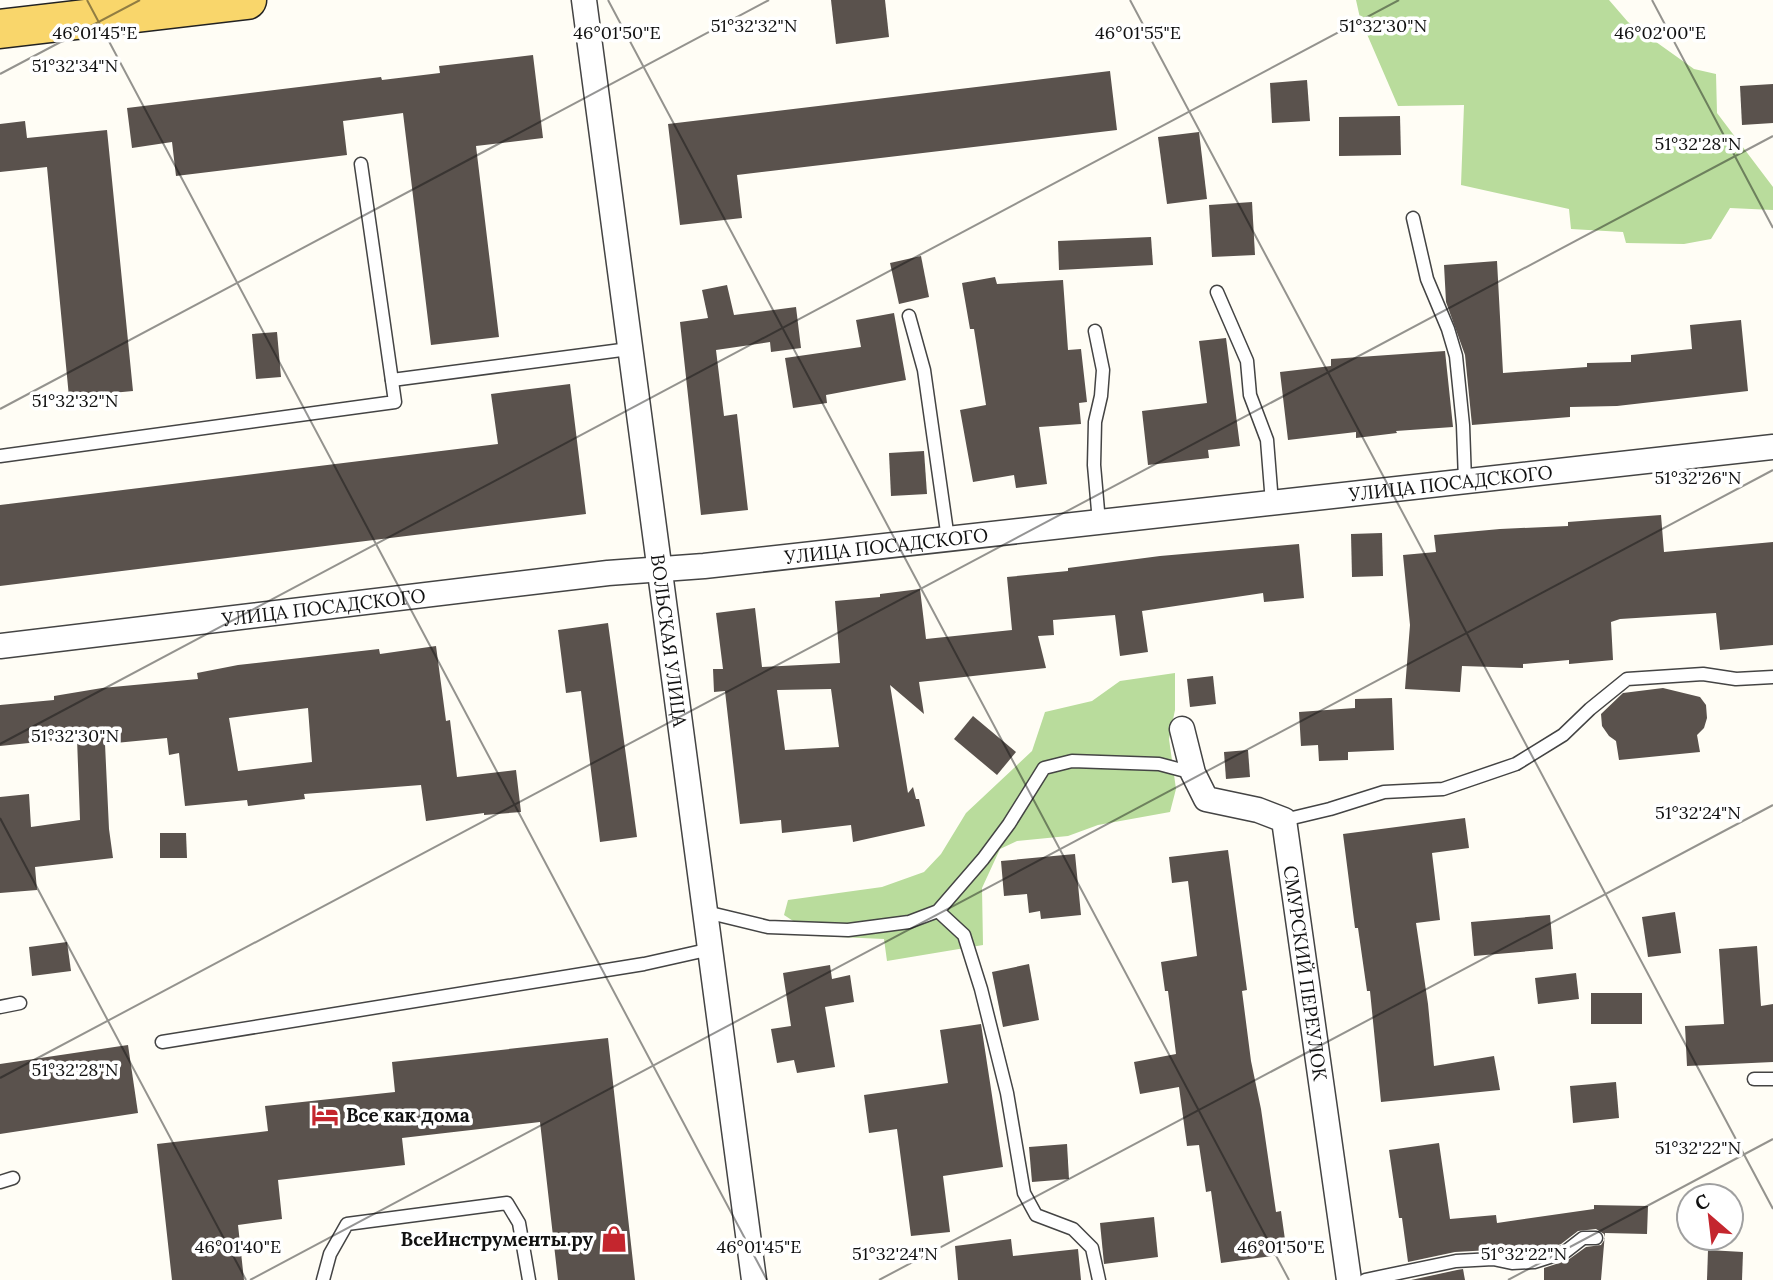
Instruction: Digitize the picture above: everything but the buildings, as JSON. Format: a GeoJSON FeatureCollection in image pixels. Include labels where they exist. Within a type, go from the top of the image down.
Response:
{"type":"FeatureCollection","features":[{"type":"Feature","properties":{"kind":"main road"},"geometry":{"type":"LineString","coordinates":[[0,29],[50,17],[168,4],[242,0]]}},
{"type":"Feature","properties":{"kind":"street","name":"ВОЛЬСКАЯ УЛИЦА"},"geometry":{"type":"LineString","coordinates":[[584,0],[754,1280]]}},
{"type":"Feature","properties":{"kind":"street","name":"УЛИЦА ПОСАДСКОГО"},"geometry":{"type":"LineString","coordinates":[[0,646],[659,568],[704,566],[1773,447]]}},
{"type":"Feature","properties":{"kind":"street"},"geometry":{"type":"LineString","coordinates":[[1182,729],[1193,773],[1206,799],[1258,810],[1284,820]]}},
{"type":"Feature","properties":{"kind":"street","name":"СМУРСКИЙ ПЕРЕУЛОК"},"geometry":{"type":"LineString","coordinates":[[1284,820],[1349,1280]]}},
{"type":"Feature","properties":{"kind":"lane"},"geometry":{"type":"LineString","coordinates":[[0,456],[395,401],[361,164]]}},
{"type":"Feature","properties":{"kind":"lane"},"geometry":{"type":"LineString","coordinates":[[1413,218],[1427,279],[1448,328],[1456,356],[1465,481]]}},
{"type":"Feature","properties":{"kind":"lane"},"geometry":{"type":"LineString","coordinates":[[1217,292],[1247,361],[1250,395],[1267,440],[1272,503]]}},
{"type":"Feature","properties":{"kind":"lane"},"geometry":{"type":"LineString","coordinates":[[909,316],[924,370],[948,539]]}},
{"type":"Feature","properties":{"kind":"lane"},"geometry":{"type":"LineString","coordinates":[[1095,331],[1103,370],[1095,422],[1094,466],[1099,522]]}},
{"type":"Feature","properties":{"kind":"lane"},"geometry":{"type":"LineString","coordinates":[[392,380],[629,349]]}},
{"type":"Feature","properties":{"kind":"lane"},"geometry":{"type":"LineString","coordinates":[[1284,820],[1384,792],[1443,789],[1516,764],[1563,735],[1627,679],[1703,674],[1736,678],[1773,677]]}},
{"type":"Feature","properties":{"kind":"lane"},"geometry":{"type":"LineString","coordinates":[[706,912],[768,927],[848,930],[909,922],[938,911],[1009,824],[1044,768],[1072,761],[1095,761],[1160,764],[1193,773]]}},
{"type":"Feature","properties":{"kind":"lane"},"geometry":{"type":"LineString","coordinates":[[938,911],[964,935],[978,980],[1007,1093],[1024,1193],[1036,1214],[1073,1228],[1093,1248],[1099,1280]]}},
{"type":"Feature","properties":{"kind":"lane"},"geometry":{"type":"LineString","coordinates":[[162,1042],[644,964],[711,949]]}},
{"type":"Feature","properties":{"kind":"lane"},"geometry":{"type":"LineString","coordinates":[[0,1007],[20,1003]]}},
{"type":"Feature","properties":{"kind":"lane"},"geometry":{"type":"LineString","coordinates":[[1754,1079],[1773,1079]]}},
{"type":"Feature","properties":{"kind":"lane"},"geometry":{"type":"LineString","coordinates":[[323,1280],[330,1254],[347,1224],[507,1203],[519,1223],[529,1280]]}},
{"type":"Feature","properties":{"kind":"lane"},"geometry":{"type":"LineString","coordinates":[[1365,1280],[1456,1261],[1493,1259],[1512,1263],[1534,1262],[1565,1252],[1583,1238],[1596,1238]]}},
{"type":"Feature","properties":{"kind":"green space"},"geometry":{"type":"Polygon","coordinates":[[[1356,0],[1609,0],[1628,22],[1694,69],[1716,74],[1717,113],[1773,187],[1773,210],[1730,208],[1711,239],[1684,244],[1626,243],[1623,232],[1571,229],[1569,209],[1461,185],[1464,105],[1398,106],[1360,18],[1356,0]]]}},
{"type":"Feature","properties":{"kind":"green space"},"geometry":{"type":"Polygon","coordinates":[[[1175,673],[1175,710],[1169,739],[1176,789],[1170,812],[1098,825],[1068,836],[1017,841],[1000,849],[982,888],[983,945],[887,961],[884,939],[816,936],[784,915],[788,900],[882,887],[924,872],[941,854],[966,813],[1032,751],[1045,712],[1092,701],[1120,681],[1175,673]]]}},
{"type":"Feature","properties":{"kind":"place","name":"Все как дома"},"geometry":{"type":"Point","coordinates":[325,1115]}},
{"type":"Feature","properties":{"kind":"place","name":"ВсеИнструменты.ру"},"geometry":{"type":"Point","coordinates":[614,1239]}}]}
